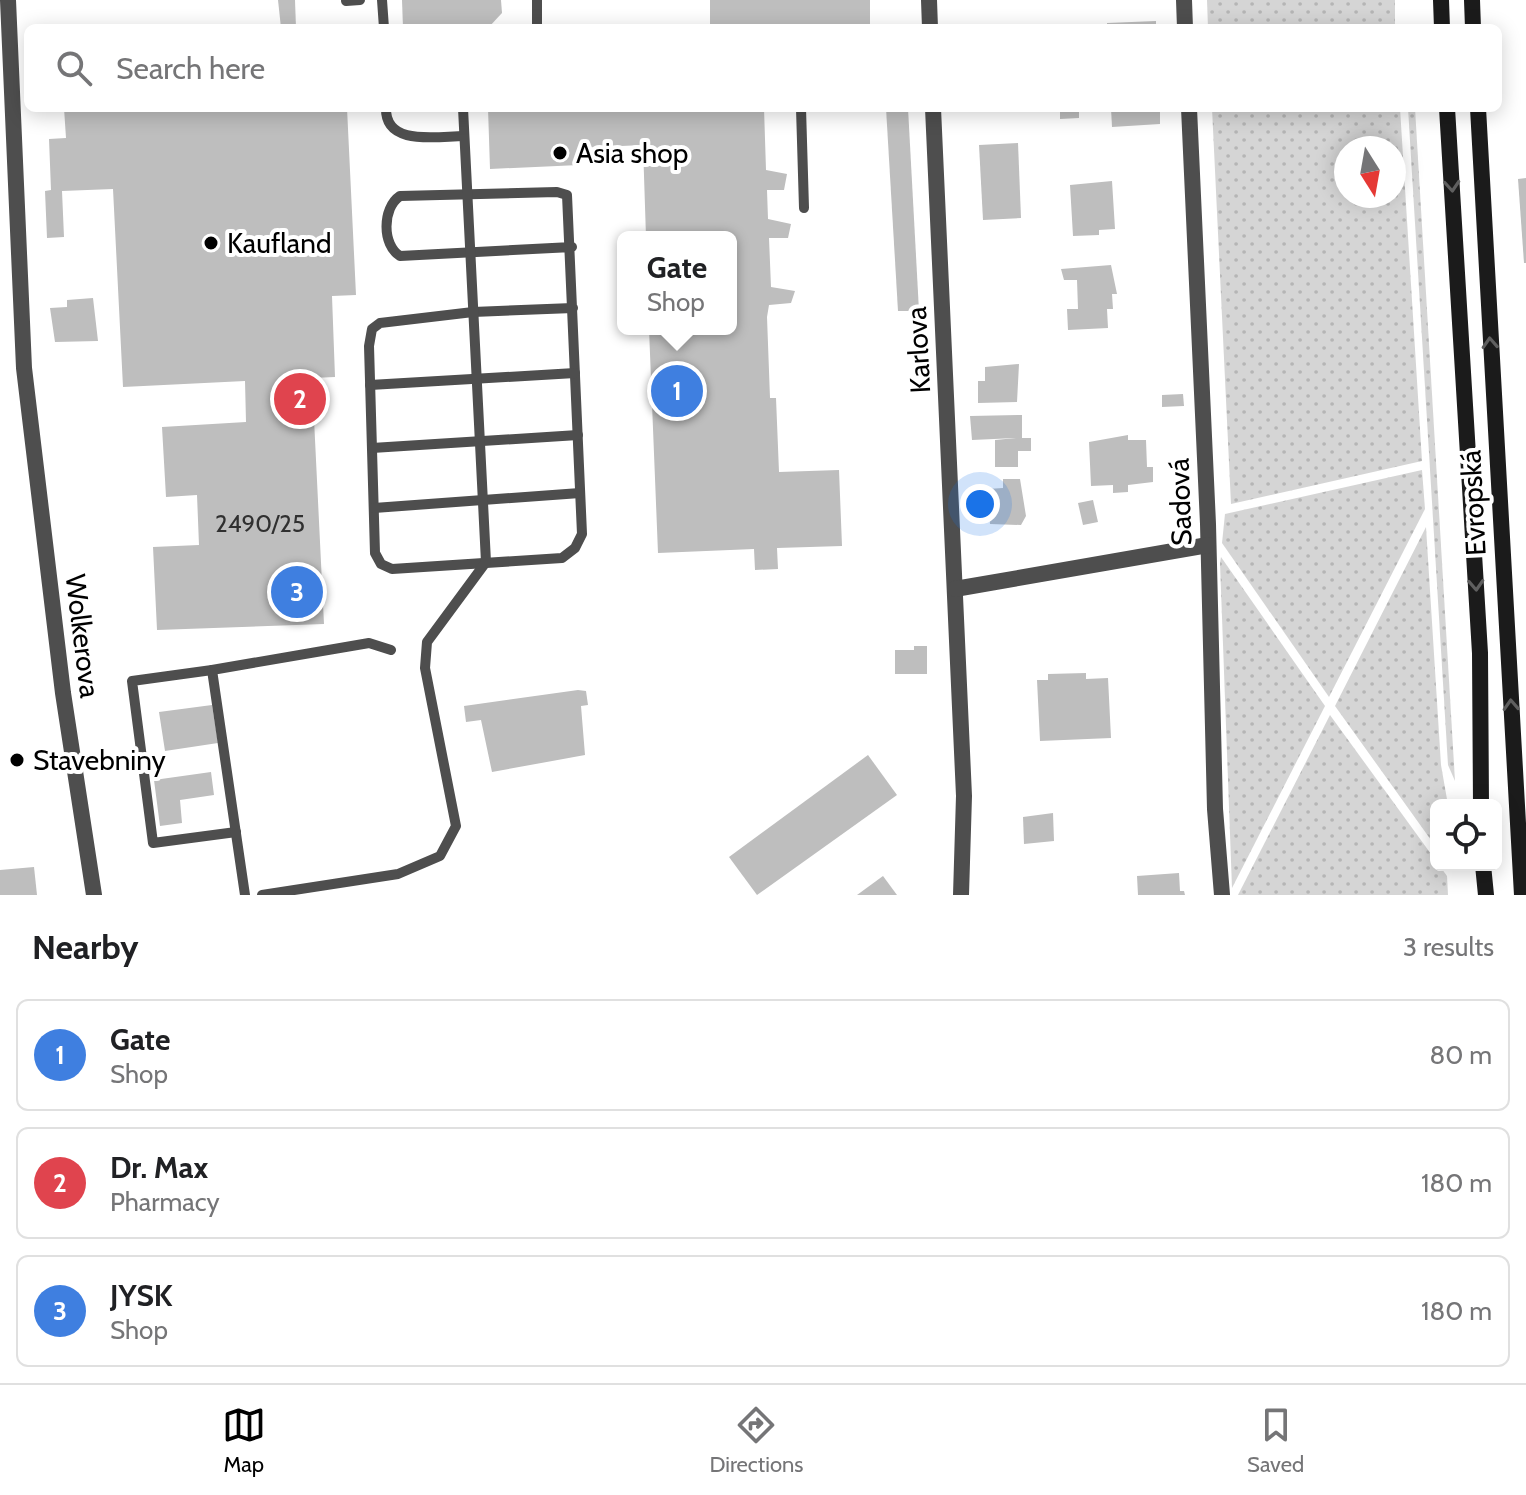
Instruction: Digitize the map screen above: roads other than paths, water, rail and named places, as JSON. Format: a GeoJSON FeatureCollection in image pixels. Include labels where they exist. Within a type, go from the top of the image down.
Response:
{"type":"FeatureCollection","features":[{"type":"Feature","properties":{"kind":"main road"},"geometry":{"type":"LineString","coordinates":[[1441,0],[1442,24]]}},
{"type":"Feature","properties":{"kind":"main road"},"geometry":{"type":"LineString","coordinates":[[1472,0],[1473,24]]}},
{"type":"Feature","properties":{"kind":"main road","name":"Evropská"},"geometry":{"type":"LineString","coordinates":[[1447,112],[1480,653],[1481,799]]}},
{"type":"Feature","properties":{"kind":"main road","name":"Evropská"},"geometry":{"type":"LineString","coordinates":[[1478,112],[1522,895]]}},
{"type":"Feature","properties":{"kind":"main road"},"geometry":{"type":"LineString","coordinates":[[1484,871],[1486,895]]}},
{"type":"Feature","properties":{"kind":"street","name":"Wolkerova"},"geometry":{"type":"LineString","coordinates":[[8,0],[24,368],[63,693],[94,895]]}},
{"type":"Feature","properties":{"kind":"street"},"geometry":{"type":"LineString","coordinates":[[929,0],[930,24]]}},
{"type":"Feature","properties":{"kind":"street"},"geometry":{"type":"LineString","coordinates":[[1184,0],[1185,24]]}},
{"type":"Feature","properties":{"kind":"street","name":"Karlova"},"geometry":{"type":"LineString","coordinates":[[933,112],[964,796],[961,895]]}},
{"type":"Feature","properties":{"kind":"street","name":"Sadová"},"geometry":{"type":"LineString","coordinates":[[1189,112],[1208,545],[1215,809],[1222,895]]}},
{"type":"Feature","properties":{"kind":"street"},"geometry":{"type":"LineString","coordinates":[[955,589],[1208,545]]}},
{"type":"Feature","properties":{"kind":"lane"},"geometry":{"type":"LineString","coordinates":[[346,1],[360,0]]}},
{"type":"Feature","properties":{"kind":"lane"},"geometry":{"type":"LineString","coordinates":[[382,0],[384,24]]}},
{"type":"Feature","properties":{"kind":"lane"},"geometry":{"type":"LineString","coordinates":[[537,0],[537,24]]}},
{"type":"Feature","properties":{"kind":"lane"},"geometry":{"type":"LineString","coordinates":[[387,112],[390,127],[411,137],[464,136]]}},
{"type":"Feature","properties":{"kind":"lane"},"geometry":{"type":"LineString","coordinates":[[262,895],[398,874],[440,856],[456,826],[425,668],[427,642],[486,562],[463,112]]}},
{"type":"Feature","properties":{"kind":"lane"},"geometry":{"type":"LineString","coordinates":[[801,112],[804,208]]}},
{"type":"Feature","properties":{"kind":"lane"},"geometry":{"type":"LineString","coordinates":[[572,247],[400,256],[389,244],[388,209],[400,196],[557,192],[567,195],[572,247],[582,534],[575,548],[562,558],[392,569],[381,564],[375,553],[369,336],[380,323],[473,312],[573,308]]}},
{"type":"Feature","properties":{"kind":"lane"},"geometry":{"type":"LineString","coordinates":[[370,385],[575,373]]}},
{"type":"Feature","properties":{"kind":"lane"},"geometry":{"type":"LineString","coordinates":[[372,448],[578,435]]}},
{"type":"Feature","properties":{"kind":"lane"},"geometry":{"type":"LineString","coordinates":[[374,508],[580,493]]}},
{"type":"Feature","properties":{"kind":"lane"},"geometry":{"type":"LineString","coordinates":[[236,832],[153,843],[132,681],[369,643],[391,650]]}},
{"type":"Feature","properties":{"kind":"lane"},"geometry":{"type":"LineString","coordinates":[[212,670],[245,895]]}},
{"type":"Feature","properties":{"kind":"place","name":"Asia shop"},"geometry":{"type":"Point","coordinates":[560,153]}},
{"type":"Feature","properties":{"kind":"place","name":"Kaufland"},"geometry":{"type":"Point","coordinates":[211,243]}},
{"type":"Feature","properties":{"kind":"place","name":"Gate"},"geometry":{"type":"Point","coordinates":[677,391]}},
{"type":"Feature","properties":{"kind":"place","name":"Dr. Max"},"geometry":{"type":"Point","coordinates":[300,399]}},
{"type":"Feature","properties":{"kind":"place","name":"JYSK"},"geometry":{"type":"Point","coordinates":[297,592]}},
{"type":"Feature","properties":{"kind":"place","name":"Stavebniny"},"geometry":{"type":"Point","coordinates":[17,760]}}]}
